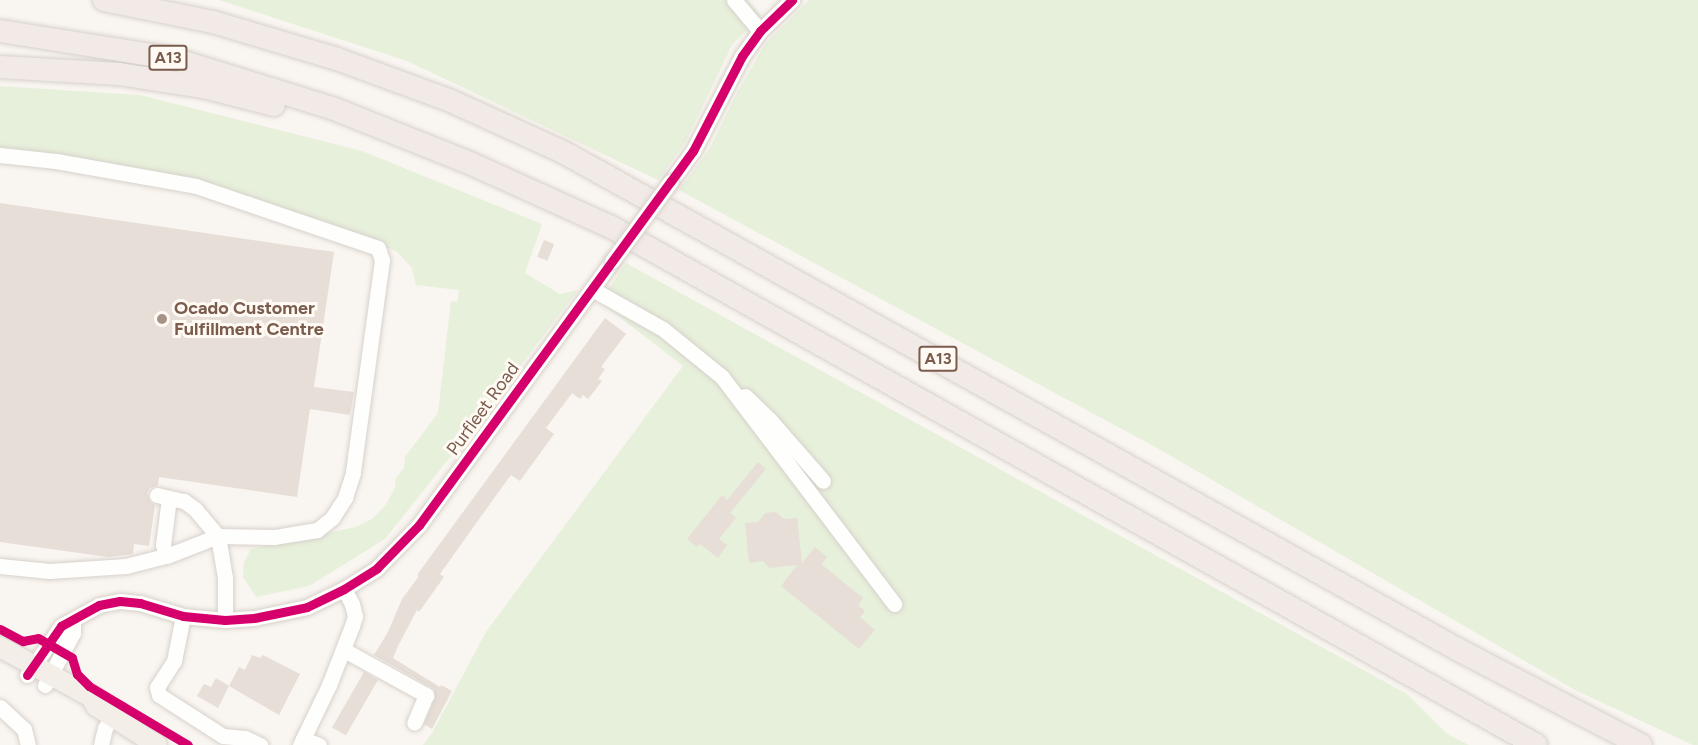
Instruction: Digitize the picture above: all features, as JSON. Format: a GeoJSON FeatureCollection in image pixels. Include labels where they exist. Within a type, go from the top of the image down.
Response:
{"type":"FeatureCollection","features":[{"type":"Feature","properties":{"kind":"highway","name":"A13"},"geometry":{"type":"LineString","coordinates":[[104,0],[213,22],[337,59],[451,101],[563,152],[1459,650],[1641,745]]}},
{"type":"Feature","properties":{"kind":"highway","name":"A13"},"geometry":{"type":"LineString","coordinates":[[0,31],[171,58],[332,108],[472,164],[611,227],[1536,745]]}},
{"type":"Feature","properties":{"kind":"highway"},"geometry":{"type":"LineString","coordinates":[[0,66],[119,74],[204,87],[294,110],[332,108]]}},
{"type":"Feature","properties":{"kind":"main road"},"geometry":{"type":"LineString","coordinates":[[0,647],[39,674]]}},
{"type":"Feature","properties":{"kind":"main road"},"geometry":{"type":"LineString","coordinates":[[0,661],[39,674],[91,697],[104,712],[157,745]]}},
{"type":"Feature","properties":{"kind":"street"},"geometry":{"type":"LineString","coordinates":[[734,0],[760,31]]}},
{"type":"Feature","properties":{"kind":"street","name":"Purfleet Road"},"geometry":{"type":"LineString","coordinates":[[39,674],[61,626],[99,605],[120,601],[140,603],[183,616],[225,620],[254,618],[307,606],[344,590],[377,568],[404,542],[693,151],[730,77],[760,31],[792,0]]}},
{"type":"Feature","properties":{"kind":"street"},"geometry":{"type":"LineString","coordinates":[[0,155],[56,161],[196,186],[378,248],[382,260],[353,473],[345,498],[332,518],[317,530],[300,535],[218,536],[166,556],[126,566],[49,571],[0,566]]}},
{"type":"Feature","properties":{"kind":"street"},"geometry":{"type":"LineString","coordinates":[[592,289],[663,329],[722,377],[769,419],[823,481]]}},
{"type":"Feature","properties":{"kind":"street"},"geometry":{"type":"LineString","coordinates":[[722,377],[894,604]]}},
{"type":"Feature","properties":{"kind":"street"},"geometry":{"type":"LineString","coordinates":[[166,556],[163,545],[163,496],[184,501],[195,509],[218,536],[225,578],[225,620]]}},
{"type":"Feature","properties":{"kind":"street"},"geometry":{"type":"LineString","coordinates":[[319,745],[302,742],[344,650],[355,616],[352,604],[344,590]]}},
{"type":"Feature","properties":{"kind":"street"},"geometry":{"type":"LineString","coordinates":[[183,616],[174,661],[158,687],[159,695],[223,736],[245,738],[260,745]]}},
{"type":"Feature","properties":{"kind":"street"},"geometry":{"type":"LineString","coordinates":[[344,650],[426,695],[414,723]]}},
{"type":"Feature","properties":{"kind":"street"},"geometry":{"type":"LineString","coordinates":[[0,707],[24,729],[28,745]]}},
{"type":"Feature","properties":{"kind":"street"},"geometry":{"type":"LineString","coordinates":[[101,745],[105,728],[104,712]]}},
{"type":"Feature","properties":{"kind":"green space"},"geometry":{"type":"Polygon","coordinates":[[[219,0],[748,0],[761,15],[732,45],[685,143],[658,180],[407,61],[219,0]]]}},
{"type":"Feature","properties":{"kind":"green space"},"geometry":{"type":"Polygon","coordinates":[[[809,0],[1698,0],[1698,745],[1693,745],[1575,690],[1157,448],[679,190],[709,150],[737,93],[766,43],[809,0]]]}},
{"type":"Feature","properties":{"kind":"green space"},"geometry":{"type":"Polygon","coordinates":[[[0,86],[140,95],[362,151],[542,224],[525,273],[560,294],[578,290],[385,539],[309,586],[256,597],[243,577],[244,562],[251,549],[356,527],[372,519],[385,506],[395,488],[396,478],[404,468],[405,457],[438,413],[451,301],[457,302],[459,290],[416,285],[412,268],[396,251],[216,186],[0,150],[0,86]]]}},
{"type":"Feature","properties":{"kind":"green space"},"geometry":{"type":"Polygon","coordinates":[[[626,263],[1407,694],[1447,734],[1469,745],[423,745],[432,733],[486,632],[683,366],[600,302],[626,263]]]}},
{"type":"Feature","properties":{"kind":"building","name":"Ocado Customer Fulfillment Centre"},"geometry":{"type":"Polygon","coordinates":[[[0,203],[334,252],[314,387],[354,392],[350,415],[310,409],[297,497],[159,477],[158,485],[150,488],[147,493],[150,502],[155,505],[149,546],[134,544],[133,554],[108,557],[0,542],[0,203]]]}},
{"type":"Feature","properties":{"kind":"building"},"geometry":{"type":"Polygon","coordinates":[[[544,240],[554,244],[547,261],[537,257],[544,240]]]}},
{"type":"Feature","properties":{"kind":"building"},"geometry":{"type":"Polygon","coordinates":[[[605,318],[626,334],[601,367],[605,369],[598,379],[602,381],[588,399],[583,395],[580,399],[572,393],[546,428],[554,434],[520,481],[511,475],[497,494],[440,574],[444,577],[419,612],[417,610],[398,646],[393,658],[440,687],[441,685],[452,691],[432,729],[424,724],[435,698],[434,689],[374,655],[388,632],[402,599],[419,576],[417,575],[605,318]]]}},
{"type":"Feature","properties":{"kind":"building"},"geometry":{"type":"Polygon","coordinates":[[[758,462],[766,469],[730,513],[736,518],[719,539],[727,545],[718,558],[700,544],[697,547],[687,539],[722,495],[727,500],[758,462]]]}},
{"type":"Feature","properties":{"kind":"building"},"geometry":{"type":"Polygon","coordinates":[[[776,512],[784,519],[797,518],[802,563],[815,547],[827,557],[821,564],[863,598],[858,605],[865,611],[860,617],[875,630],[859,649],[781,586],[797,565],[769,568],[763,561],[749,563],[745,523],[758,522],[765,513],[776,512]]]}},
{"type":"Feature","properties":{"kind":"building"},"geometry":{"type":"Polygon","coordinates":[[[252,655],[260,658],[263,655],[300,674],[279,715],[229,686],[239,667],[245,670],[252,655]]]}},
{"type":"Feature","properties":{"kind":"building"},"geometry":{"type":"Polygon","coordinates":[[[364,672],[378,680],[346,735],[332,727],[364,672]]]}},
{"type":"Feature","properties":{"kind":"building"},"geometry":{"type":"Polygon","coordinates":[[[216,678],[229,686],[218,708],[197,696],[204,684],[211,687],[216,678]]]}},
{"type":"Feature","properties":{"kind":"cycle path"},"geometry":{"type":"LineString","coordinates":[[27,675],[61,626],[99,605],[120,601],[140,603],[183,616],[225,620],[254,618],[307,607],[344,589],[377,568],[419,525],[693,151],[742,56],[760,31],[792,0]]}},
{"type":"Feature","properties":{"kind":"cycle path"},"geometry":{"type":"LineString","coordinates":[[0,629],[23,641],[38,638],[72,658],[77,674],[89,686],[188,745]]}},
{"type":"Feature","properties":{"kind":"place","name":"Ocado Customer Fulfillment Centre"},"geometry":{"type":"Point","coordinates":[162,319]}}]}
